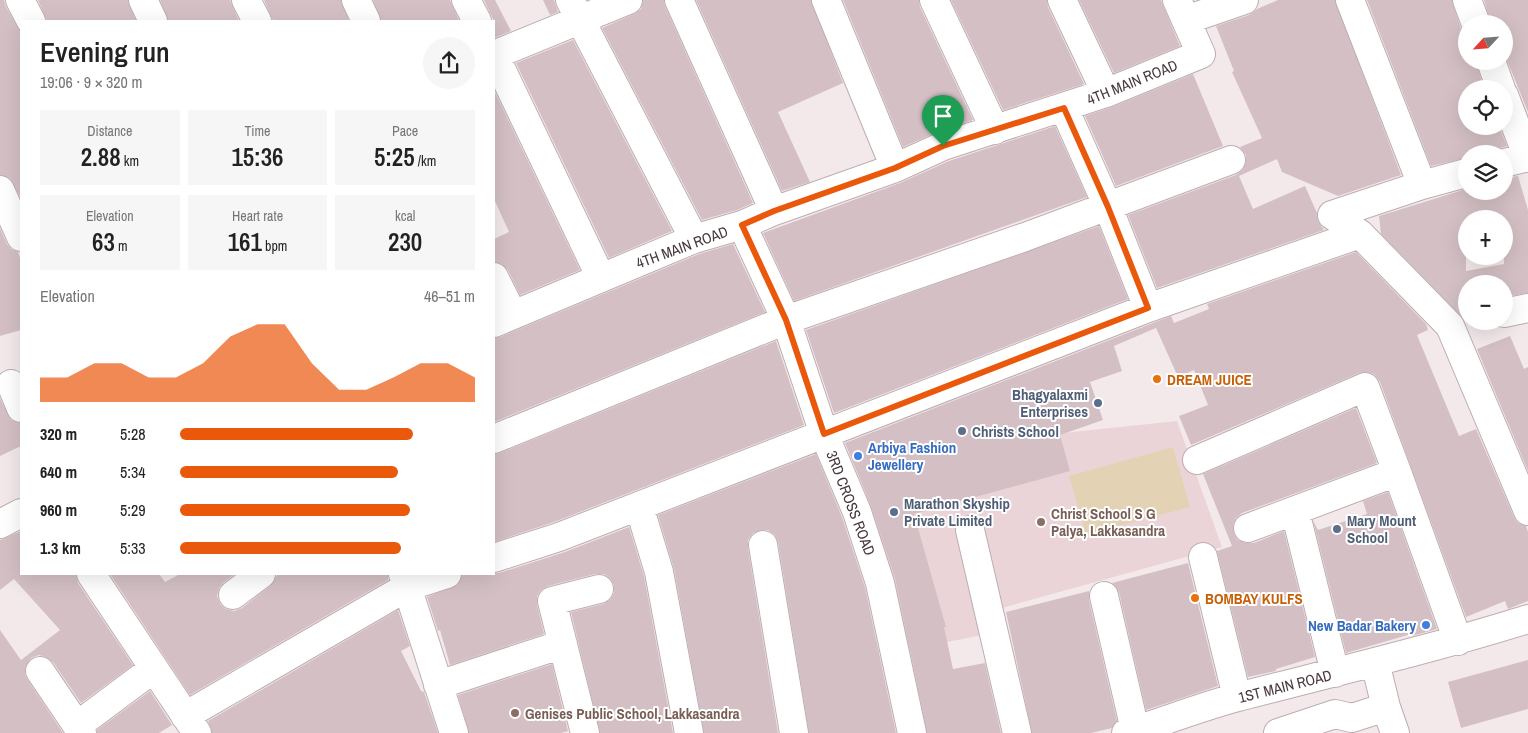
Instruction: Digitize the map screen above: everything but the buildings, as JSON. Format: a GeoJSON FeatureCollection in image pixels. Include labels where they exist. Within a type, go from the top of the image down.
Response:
{"type":"FeatureCollection","features":[{"type":"Feature","properties":{"kind":"street"},"geometry":{"type":"LineString","coordinates":[[20,0],[30,20]]}},
{"type":"Feature","properties":{"kind":"street"},"geometry":{"type":"LineString","coordinates":[[143,0],[153,20]]}},
{"type":"Feature","properties":{"kind":"street"},"geometry":{"type":"LineString","coordinates":[[246,0],[256,20]]}},
{"type":"Feature","properties":{"kind":"street"},"geometry":{"type":"LineString","coordinates":[[356,0],[366,20]]}},
{"type":"Feature","properties":{"kind":"street"},"geometry":{"type":"LineString","coordinates":[[466,0],[476,20]]}},
{"type":"Feature","properties":{"kind":"street"},"geometry":{"type":"LineString","coordinates":[[495,53],[575,9],[628,0]]}},
{"type":"Feature","properties":{"kind":"street"},"geometry":{"type":"LineString","coordinates":[[679,0],[774,211]]}},
{"type":"Feature","properties":{"kind":"street"},"geometry":{"type":"LineString","coordinates":[[826,0],[895,168]]}},
{"type":"Feature","properties":{"kind":"street"},"geometry":{"type":"LineString","coordinates":[[934,0],[995,130]]}},
{"type":"Feature","properties":{"kind":"street"},"geometry":{"type":"LineString","coordinates":[[1062,0],[1106,93]]}},
{"type":"Feature","properties":{"kind":"street","name":"4TH MAIN ROAD"},"geometry":{"type":"LineString","coordinates":[[503,319],[694,239],[742,225],[774,211],[895,168],[943,146],[1106,93],[1201,54],[1182,10],[1244,0]]}},
{"type":"Feature","properties":{"kind":"street"},"geometry":{"type":"LineString","coordinates":[[1350,0],[1422,185]]}},
{"type":"Feature","properties":{"kind":"street"},"geometry":{"type":"LineString","coordinates":[[1467,0],[1473,15]]}},
{"type":"Feature","properties":{"kind":"street"},"geometry":{"type":"LineString","coordinates":[[575,9],[694,239]]}},
{"type":"Feature","properties":{"kind":"street"},"geometry":{"type":"LineString","coordinates":[[495,56],[601,278]]}},
{"type":"Feature","properties":{"kind":"street"},"geometry":{"type":"LineString","coordinates":[[1064,108],[1108,207],[1148,308]]}},
{"type":"Feature","properties":{"kind":"street"},"geometry":{"type":"LineString","coordinates":[[1513,118],[1528,157],[1513,161]]}},
{"type":"Feature","properties":{"kind":"street"},"geometry":{"type":"LineString","coordinates":[[495,439],[786,320],[1108,207],[1231,160]]}},
{"type":"Feature","properties":{"kind":"street"},"geometry":{"type":"LineString","coordinates":[[1458,175],[1332,215],[1360,234],[1458,322]]}},
{"type":"Feature","properties":{"kind":"street"},"geometry":{"type":"LineString","coordinates":[[0,190],[20,235]]}},
{"type":"Feature","properties":{"kind":"street","name":"3RD CROSS ROAD"},"geometry":{"type":"LineString","coordinates":[[742,225],[786,320],[824,434],[857,512],[880,583],[912,733]]}},
{"type":"Feature","properties":{"kind":"street"},"geometry":{"type":"LineString","coordinates":[[495,558],[559,537],[1148,308],[1360,234]]}},
{"type":"Feature","properties":{"kind":"street"},"geometry":{"type":"LineString","coordinates":[[495,281],[503,319]]}},
{"type":"Feature","properties":{"kind":"street"},"geometry":{"type":"LineString","coordinates":[[1513,312],[1528,308]]}},
{"type":"Feature","properties":{"kind":"street"},"geometry":{"type":"LineString","coordinates":[[1462,330],[1528,511]]}},
{"type":"Feature","properties":{"kind":"street"},"geometry":{"type":"LineString","coordinates":[[1197,460],[1365,387],[1458,641]]}},
{"type":"Feature","properties":{"kind":"street"},"geometry":{"type":"LineString","coordinates":[[1248,528],[1295,512],[1397,472]]}},
{"type":"Feature","properties":{"kind":"street"},"geometry":{"type":"LineString","coordinates":[[639,506],[659,572],[690,733]]}},
{"type":"Feature","properties":{"kind":"street"},"geometry":{"type":"LineString","coordinates":[[1295,512],[1336,674]]}},
{"type":"Feature","properties":{"kind":"street"},"geometry":{"type":"LineString","coordinates":[[0,524],[20,514]]}},
{"type":"Feature","properties":{"kind":"street"},"geometry":{"type":"LineString","coordinates":[[970,530],[1017,733]]}},
{"type":"Feature","properties":{"kind":"street"},"geometry":{"type":"LineString","coordinates":[[763,545],[794,733]]}},
{"type":"Feature","properties":{"kind":"street"},"geometry":{"type":"LineString","coordinates":[[1203,557],[1237,697]]}},
{"type":"Feature","properties":{"kind":"street"},"geometry":{"type":"LineString","coordinates":[[92,575],[191,725],[405,580],[440,575]]}},
{"type":"Feature","properties":{"kind":"street"},"geometry":{"type":"LineString","coordinates":[[233,595],[260,575]]}},
{"type":"Feature","properties":{"kind":"street"},"geometry":{"type":"LineString","coordinates":[[405,580],[454,733]]}},
{"type":"Feature","properties":{"kind":"street"},"geometry":{"type":"LineString","coordinates":[[585,733],[552,601],[599,589]]}},
{"type":"Feature","properties":{"kind":"street"},"geometry":{"type":"LineString","coordinates":[[1104,596],[1130,732]]}},
{"type":"Feature","properties":{"kind":"street","name":"1ST MAIN ROAD"},"geometry":{"type":"LineString","coordinates":[[1130,732],[1183,713],[1237,697],[1336,674],[1458,641],[1528,619]]}},
{"type":"Feature","properties":{"kind":"street"},"geometry":{"type":"LineString","coordinates":[[438,685],[563,644]]}},
{"type":"Feature","properties":{"kind":"street"},"geometry":{"type":"LineString","coordinates":[[1375,662],[1386,707],[1395,733]]}},
{"type":"Feature","properties":{"kind":"street"},"geometry":{"type":"LineString","coordinates":[[40,671],[80,729],[153,670]]}},
{"type":"Feature","properties":{"kind":"street"},"geometry":{"type":"LineString","coordinates":[[1278,733],[1336,714],[1355,725],[1386,707]]}},
{"type":"Feature","properties":{"kind":"shaded area","name":"Christ School S G Palya, Lakkasandra"},"geometry":{"type":"Polygon","coordinates":[[[1177,421],[1222,547],[1002,608],[1007,630],[903,651],[862,496],[1044,435],[1177,421]]]}},
{"type":"Feature","properties":{"kind":"shaded area"},"geometry":{"type":"Polygon","coordinates":[[[1173,447],[1190,507],[1086,535],[1069,476],[1173,447]]]}},
{"type":"Feature","properties":{"kind":"place","name":"DREAM JUICE"},"geometry":{"type":"Point","coordinates":[1157,379]}},
{"type":"Feature","properties":{"kind":"place","name":"Bhagyalaxmi Enterprises"},"geometry":{"type":"Point","coordinates":[1098,403]}},
{"type":"Feature","properties":{"kind":"place","name":"Christs School"},"geometry":{"type":"Point","coordinates":[962,431]}},
{"type":"Feature","properties":{"kind":"place","name":"Arbiya Fashion Jewellery"},"geometry":{"type":"Point","coordinates":[858,456]}},
{"type":"Feature","properties":{"kind":"place","name":"Marathon Skyship Private Limited"},"geometry":{"type":"Point","coordinates":[894,512]}},
{"type":"Feature","properties":{"kind":"place","name":"Christ School S G Palya, Lakkasandra"},"geometry":{"type":"Point","coordinates":[1041,522]}},
{"type":"Feature","properties":{"kind":"place","name":"Mary Mount School"},"geometry":{"type":"Point","coordinates":[1337,529]}},
{"type":"Feature","properties":{"kind":"place","name":"BOMBAY KULFS"},"geometry":{"type":"Point","coordinates":[1195,598]}},
{"type":"Feature","properties":{"kind":"place","name":"New Badar Bakery"},"geometry":{"type":"Point","coordinates":[1426,625]}},
{"type":"Feature","properties":{"kind":"place","name":"Genises Public School, Lakkasandra"},"geometry":{"type":"Point","coordinates":[515,713]}},
{"type":"Feature","properties":{"kind":"route"},"geometry":{"type":"LineString","coordinates":[[1064,108],[1108,207],[1148,308],[824,434],[786,320],[742,225],[774,211],[895,168],[943,146],[1064,108]]}}]}
